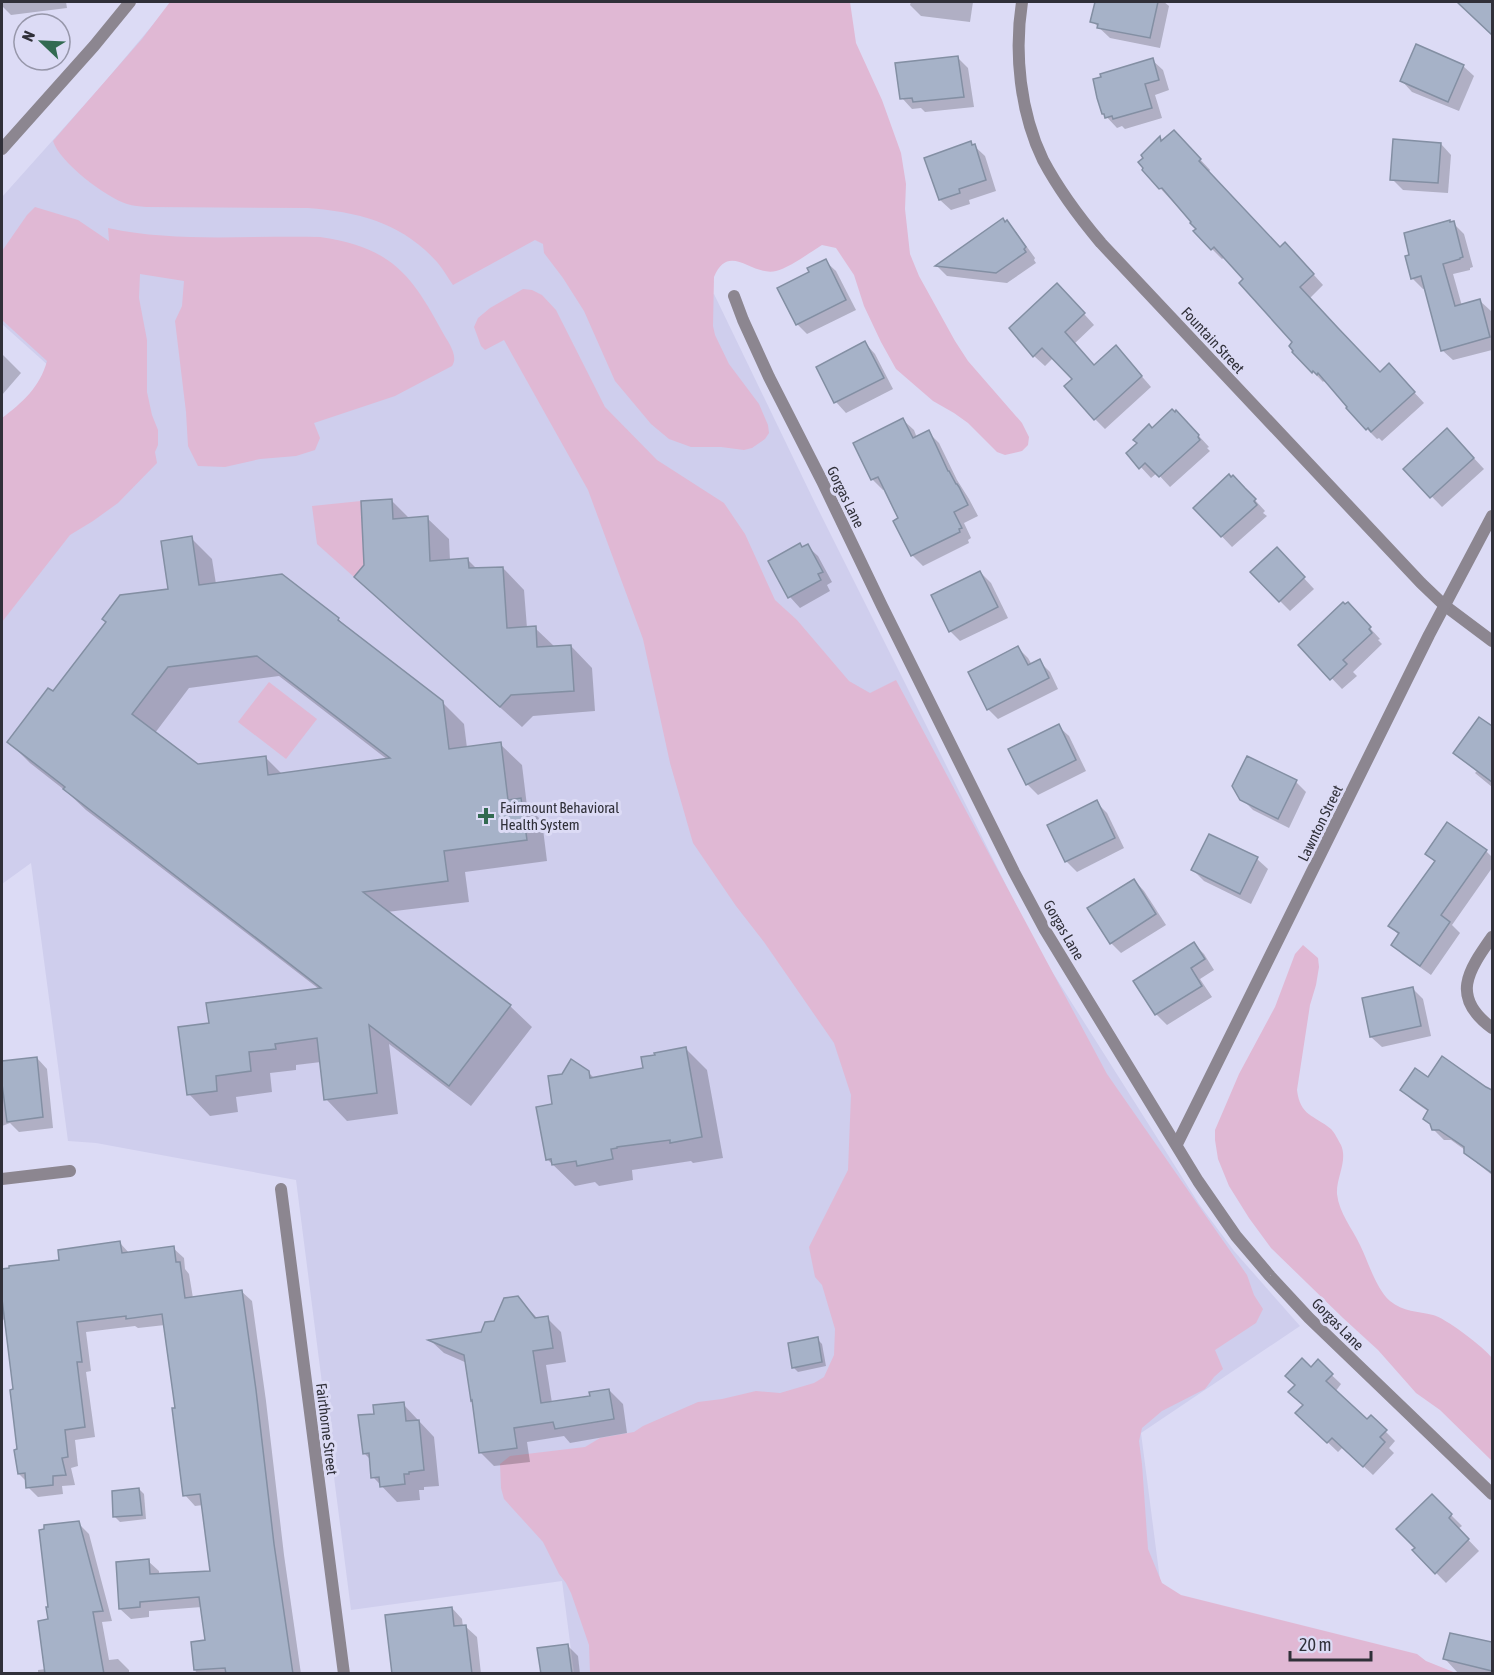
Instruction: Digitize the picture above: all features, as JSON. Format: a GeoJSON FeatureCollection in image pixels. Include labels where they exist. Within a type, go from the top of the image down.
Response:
{"type":"FeatureCollection","features":[{"type":"Feature","properties":{"kind":"street"},"geometry":{"type":"LineString","coordinates":[[2,149],[130,2]]}},
{"type":"Feature","properties":{"kind":"street","name":"Fountain Street"},"geometry":{"type":"LineString","coordinates":[[1022,2],[1019,55],[1030,126],[1042,158],[1077,215],[1421,583],[1444,605],[1492,641]]}},
{"type":"Feature","properties":{"kind":"street","name":"Gorgas Lane"},"geometry":{"type":"LineString","coordinates":[[734,296],[769,377],[1014,872],[1058,951],[1219,1213],[1270,1276],[1310,1318],[1492,1494]]}},
{"type":"Feature","properties":{"kind":"street","name":"Lawnton Street"},"geometry":{"type":"LineString","coordinates":[[1177,1144],[1444,605],[1492,516]]}},
{"type":"Feature","properties":{"kind":"street"},"geometry":{"type":"LineString","coordinates":[[1492,937],[1471,968],[1467,981],[1470,1005],[1476,1015],[1492,1028]]}},
{"type":"Feature","properties":{"kind":"street"},"geometry":{"type":"LineString","coordinates":[[2,1179],[70,1171]]}},
{"type":"Feature","properties":{"kind":"street","name":"Fairthorne Street"},"geometry":{"type":"LineString","coordinates":[[280,1189],[344,1674]]}},
{"type":"Feature","properties":{"kind":"shaded area"},"geometry":{"type":"Polygon","coordinates":[[[170,2],[850,2],[856,43],[882,100],[901,153],[906,184],[905,209],[910,254],[919,276],[955,341],[968,361],[1022,423],[1029,437],[1028,445],[1022,451],[1005,455],[997,452],[968,423],[933,401],[896,369],[864,306],[854,275],[836,248],[822,245],[793,264],[776,271],[767,272],[734,261],[727,262],[720,267],[714,277],[713,326],[715,335],[729,364],[759,404],[769,433],[765,439],[752,448],[744,450],[691,447],[669,439],[651,424],[615,381],[584,311],[544,253],[543,244],[535,240],[453,285],[437,262],[424,249],[394,229],[362,217],[308,208],[146,207],[129,205],[108,195],[74,169],[64,159],[53,141],[142,39],[170,2]]]}},
{"type":"Feature","properties":{"kind":"shaded area","name":"Fairmount Behavioral Health System"},"geometry":{"type":"Polygon","coordinates":[[[161,15],[704,299],[714,294],[815,503],[1039,951],[1199,1204],[1234,1251],[1300,1326],[1141,1433],[1164,1611],[1208,1673],[574,1673],[562,1581],[351,1610],[296,1180],[96,1143],[68,1141],[31,863],[2,884],[2,583],[60,376],[2,324],[2,197],[161,15]]]}},
{"type":"Feature","properties":{"kind":"shaded area"},"geometry":{"type":"Polygon","coordinates":[[[35,207],[78,220],[109,241],[108,228],[134,233],[187,237],[320,237],[364,248],[396,266],[420,294],[450,345],[454,354],[454,362],[452,366],[395,396],[314,423],[320,438],[315,450],[296,456],[260,459],[225,467],[198,466],[188,446],[175,321],[182,306],[184,281],[140,274],[139,298],[147,340],[147,392],[158,430],[158,445],[155,452],[157,463],[118,503],[70,535],[2,622],[2,418],[35,387],[47,361],[2,320],[2,251],[35,207]]]}},
{"type":"Feature","properties":{"kind":"shaded area"},"geometry":{"type":"Polygon","coordinates":[[[523,289],[542,295],[556,310],[605,407],[657,460],[724,503],[745,534],[775,600],[797,620],[849,681],[870,693],[896,680],[1107,1074],[1247,1275],[1254,1295],[1263,1309],[1256,1323],[1215,1350],[1223,1369],[1205,1389],[1162,1411],[1142,1428],[1139,1441],[1148,1549],[1162,1583],[1181,1595],[1417,1654],[1426,1661],[1456,1673],[590,1673],[589,1645],[571,1593],[543,1542],[504,1499],[500,1464],[510,1456],[585,1447],[600,1438],[634,1432],[698,1402],[756,1391],[780,1393],[814,1383],[824,1377],[834,1355],[835,1329],[822,1285],[815,1277],[809,1247],[848,1170],[851,1095],[834,1043],[693,843],[670,763],[643,639],[588,490],[504,340],[485,350],[481,346],[474,327],[478,318],[490,308],[523,289]]]}},
{"type":"Feature","properties":{"kind":"shaded area"},"geometry":{"type":"Polygon","coordinates":[[[361,501],[365,565],[354,577],[317,544],[312,506],[361,501]]]}},
{"type":"Feature","properties":{"kind":"shaded area"},"geometry":{"type":"Polygon","coordinates":[[[269,682],[317,719],[286,759],[238,722],[269,682]]]}},
{"type":"Feature","properties":{"kind":"shaded area"},"geometry":{"type":"Polygon","coordinates":[[[1303,945],[1318,958],[1319,967],[1310,1005],[1297,1090],[1301,1105],[1309,1114],[1331,1129],[1341,1145],[1343,1163],[1337,1188],[1338,1201],[1376,1282],[1385,1296],[1400,1307],[1433,1315],[1446,1321],[1492,1358],[1492,1461],[1440,1410],[1416,1393],[1378,1350],[1271,1248],[1229,1186],[1218,1159],[1215,1130],[1239,1074],[1275,1007],[1295,954],[1303,945]]]}},
{"type":"Feature","properties":{"kind":"building"},"geometry":{"type":"Polygon","coordinates":[[[1095,2],[1158,2],[1150,38],[1097,28],[1098,24],[1090,22],[1095,2]]]}},
{"type":"Feature","properties":{"kind":"building"},"geometry":{"type":"Polygon","coordinates":[[[1457,2],[1492,2],[1492,35],[1457,2]]]}},
{"type":"Feature","properties":{"kind":"building"},"geometry":{"type":"Polygon","coordinates":[[[1416,44],[1464,65],[1448,102],[1400,81],[1416,44]]]}},
{"type":"Feature","properties":{"kind":"building"},"geometry":{"type":"Polygon","coordinates":[[[958,56],[964,97],[913,102],[912,98],[900,99],[895,63],[958,56]]]}},
{"type":"Feature","properties":{"kind":"building"},"geometry":{"type":"Polygon","coordinates":[[[1153,58],[1159,80],[1145,84],[1152,108],[1113,119],[1112,116],[1105,118],[1093,79],[1101,77],[1100,74],[1153,58]]]}},
{"type":"Feature","properties":{"kind":"building"},"geometry":{"type":"Polygon","coordinates":[[[1174,130],[1201,159],[1199,161],[1280,247],[1285,242],[1314,274],[1300,287],[1380,372],[1389,363],[1415,392],[1371,432],[1368,428],[1366,430],[1346,408],[1318,373],[1317,375],[1313,371],[1312,373],[1292,352],[1289,346],[1292,342],[1239,283],[1243,279],[1214,247],[1211,250],[1193,231],[1196,229],[1191,222],[1162,188],[1159,189],[1142,170],[1138,162],[1143,158],[1141,155],[1160,136],[1161,141],[1174,130]]]}},
{"type":"Feature","properties":{"kind":"building"},"geometry":{"type":"Polygon","coordinates":[[[1393,139],[1441,143],[1438,183],[1390,180],[1393,139]]]}},
{"type":"Feature","properties":{"kind":"building"},"geometry":{"type":"Polygon","coordinates":[[[971,141],[972,145],[975,144],[986,180],[959,189],[960,193],[939,200],[924,158],[971,141]]]}},
{"type":"Feature","properties":{"kind":"building"},"geometry":{"type":"Polygon","coordinates":[[[1003,218],[1005,222],[1007,220],[1026,247],[1024,249],[1026,252],[996,273],[935,266],[1003,218]]]}},
{"type":"Feature","properties":{"kind":"building"},"geometry":{"type":"Polygon","coordinates":[[[1450,220],[1450,222],[1454,221],[1463,257],[1443,264],[1455,306],[1480,299],[1490,337],[1441,351],[1421,276],[1411,279],[1405,256],[1409,255],[1404,233],[1450,220]]]}},
{"type":"Feature","properties":{"kind":"building"},"geometry":{"type":"Polygon","coordinates":[[[826,259],[846,300],[796,325],[777,288],[809,272],[807,268],[826,259]]]}},
{"type":"Feature","properties":{"kind":"building"},"geometry":{"type":"Polygon","coordinates":[[[1057,283],[1085,313],[1065,332],[1094,365],[1116,345],[1142,376],[1094,420],[1064,386],[1072,379],[1042,348],[1033,357],[1009,328],[1057,283]]]}},
{"type":"Feature","properties":{"kind":"building"},"geometry":{"type":"Polygon","coordinates":[[[865,341],[884,378],[834,403],[816,367],[865,341]]]}},
{"type":"Feature","properties":{"kind":"building"},"geometry":{"type":"Polygon","coordinates":[[[1172,409],[1175,412],[1176,410],[1199,435],[1200,440],[1159,477],[1145,463],[1139,469],[1126,453],[1137,443],[1133,440],[1149,424],[1152,428],[1172,409]]]}},
{"type":"Feature","properties":{"kind":"building"},"geometry":{"type":"Polygon","coordinates":[[[903,418],[913,438],[929,430],[948,471],[968,505],[954,512],[962,528],[959,529],[960,532],[911,556],[893,521],[898,518],[878,477],[871,480],[853,443],[903,418]]]}},
{"type":"Feature","properties":{"kind":"building"},"geometry":{"type":"Polygon","coordinates":[[[1447,428],[1474,458],[1430,498],[1403,469],[1447,428]]]}},
{"type":"Feature","properties":{"kind":"building"},"geometry":{"type":"Polygon","coordinates":[[[1229,474],[1231,477],[1233,475],[1256,499],[1254,501],[1257,505],[1221,537],[1193,508],[1229,474]]]}},
{"type":"Feature","properties":{"kind":"building"},"geometry":{"type":"Polygon","coordinates":[[[392,499],[393,519],[428,516],[430,561],[468,558],[469,568],[503,567],[507,628],[536,626],[537,647],[571,645],[574,691],[511,695],[500,707],[354,577],[364,565],[361,501],[392,499]]]}},
{"type":"Feature","properties":{"kind":"building"},"geometry":{"type":"Polygon","coordinates":[[[192,536],[199,585],[282,574],[443,701],[449,749],[501,742],[508,800],[521,798],[527,840],[444,851],[448,881],[363,892],[511,1005],[449,1086],[369,1025],[377,1093],[324,1100],[317,1038],[275,1044],[276,1049],[249,1052],[251,1071],[216,1076],[217,1091],[187,1095],[178,1027],[209,1023],[206,1003],[321,988],[63,789],[65,787],[7,742],[48,688],[53,691],[106,622],[102,619],[120,595],[168,589],[161,541],[192,536]],[[257,656],[168,667],[132,714],[198,764],[266,756],[268,775],[390,758],[257,656]]]}},
{"type":"Feature","properties":{"kind":"building"},"geometry":{"type":"Polygon","coordinates":[[[800,543],[802,547],[808,544],[823,572],[818,574],[821,580],[788,598],[768,561],[800,543]]]}},
{"type":"Feature","properties":{"kind":"building"},"geometry":{"type":"Polygon","coordinates":[[[1277,547],[1305,577],[1279,602],[1250,572],[1277,547]]]}},
{"type":"Feature","properties":{"kind":"building"},"geometry":{"type":"Polygon","coordinates":[[[980,571],[998,607],[949,632],[931,595],[980,571]]]}},
{"type":"Feature","properties":{"kind":"building"},"geometry":{"type":"Polygon","coordinates":[[[1343,602],[1345,604],[1348,602],[1371,627],[1369,629],[1372,633],[1343,660],[1347,664],[1330,680],[1298,645],[1343,602]]]}},
{"type":"Feature","properties":{"kind":"building"},"geometry":{"type":"Polygon","coordinates":[[[1018,646],[1028,665],[1040,659],[1049,678],[987,710],[968,672],[1018,646]]]}},
{"type":"Feature","properties":{"kind":"building"},"geometry":{"type":"Polygon","coordinates":[[[1479,717],[1492,726],[1492,782],[1453,753],[1479,717]]]}},
{"type":"Feature","properties":{"kind":"building"},"geometry":{"type":"Polygon","coordinates":[[[1059,724],[1076,760],[1026,785],[1008,749],[1059,724]]]}},
{"type":"Feature","properties":{"kind":"building"},"geometry":{"type":"Polygon","coordinates":[[[1247,756],[1297,780],[1278,819],[1240,800],[1232,786],[1247,756]]]}},
{"type":"Feature","properties":{"kind":"building"},"geometry":{"type":"Polygon","coordinates":[[[1097,800],[1115,838],[1065,862],[1047,825],[1097,800]]]}},
{"type":"Feature","properties":{"kind":"building"},"geometry":{"type":"Polygon","coordinates":[[[1447,822],[1487,850],[1441,915],[1450,922],[1420,966],[1391,945],[1399,933],[1388,926],[1435,861],[1425,854],[1447,822]]]}},
{"type":"Feature","properties":{"kind":"building"},"geometry":{"type":"Polygon","coordinates":[[[1209,834],[1258,857],[1240,894],[1191,870],[1209,834]]]}},
{"type":"Feature","properties":{"kind":"building"},"geometry":{"type":"Polygon","coordinates":[[[1134,879],[1156,914],[1110,944],[1087,908],[1134,879]]]}},
{"type":"Feature","properties":{"kind":"building"},"geometry":{"type":"Polygon","coordinates":[[[1194,942],[1205,959],[1191,968],[1202,986],[1155,1015],[1133,981],[1194,942]]]}},
{"type":"Feature","properties":{"kind":"building"},"geometry":{"type":"Polygon","coordinates":[[[1413,987],[1421,1026],[1370,1037],[1362,998],[1413,987]]]}},
{"type":"Feature","properties":{"kind":"building"},"geometry":{"type":"Polygon","coordinates":[[[686,1047],[702,1137],[670,1143],[670,1140],[617,1147],[611,1149],[613,1159],[577,1166],[576,1161],[552,1165],[551,1159],[546,1160],[536,1107],[552,1104],[548,1076],[562,1074],[571,1059],[589,1071],[590,1078],[643,1068],[641,1057],[686,1047]]]}},
{"type":"Feature","properties":{"kind":"building"},"geometry":{"type":"Polygon","coordinates":[[[1442,1056],[1492,1090],[1492,1173],[1464,1153],[1464,1147],[1439,1130],[1432,1130],[1430,1124],[1423,1119],[1428,1110],[1400,1090],[1415,1068],[1428,1077],[1442,1056]]]}},
{"type":"Feature","properties":{"kind":"building"},"geometry":{"type":"Polygon","coordinates":[[[37,1057],[43,1117],[7,1122],[2,1084],[2,1061],[37,1057]]]}},
{"type":"Feature","properties":{"kind":"building"},"geometry":{"type":"Polygon","coordinates":[[[120,1241],[122,1253],[174,1246],[176,1262],[180,1262],[185,1298],[242,1290],[293,1674],[226,1674],[225,1668],[194,1670],[191,1642],[205,1640],[199,1597],[140,1602],[140,1607],[119,1609],[116,1562],[149,1559],[150,1574],[210,1571],[200,1494],[183,1496],[172,1408],[175,1408],[162,1314],[77,1322],[82,1362],[77,1362],[85,1427],[65,1430],[68,1457],[62,1458],[66,1475],[53,1476],[53,1485],[26,1488],[25,1473],[18,1474],[10,1390],[13,1389],[2,1299],[2,1269],[9,1268],[9,1266],[59,1260],[58,1250],[120,1241]]]}},
{"type":"Feature","properties":{"kind":"building"},"geometry":{"type":"Polygon","coordinates":[[[518,1296],[535,1318],[548,1316],[553,1348],[533,1351],[541,1403],[590,1396],[589,1392],[609,1389],[614,1419],[555,1429],[553,1422],[514,1428],[517,1448],[479,1453],[464,1355],[428,1340],[481,1332],[485,1322],[494,1321],[504,1298],[518,1296]]]}},
{"type":"Feature","properties":{"kind":"building"},"geometry":{"type":"Polygon","coordinates":[[[818,1337],[822,1362],[792,1368],[788,1343],[818,1337]]]}},
{"type":"Feature","properties":{"kind":"building"},"geometry":{"type":"Polygon","coordinates":[[[1302,1358],[1311,1367],[1318,1359],[1333,1374],[1326,1381],[1367,1419],[1371,1415],[1387,1430],[1380,1437],[1385,1442],[1363,1467],[1332,1438],[1327,1443],[1295,1413],[1303,1405],[1288,1392],[1295,1385],[1285,1376],[1302,1358]]]}},
{"type":"Feature","properties":{"kind":"building"},"geometry":{"type":"Polygon","coordinates":[[[404,1402],[406,1421],[419,1420],[424,1470],[404,1474],[405,1484],[380,1487],[379,1477],[371,1478],[369,1453],[363,1454],[358,1415],[374,1414],[373,1405],[404,1402]]]}},
{"type":"Feature","properties":{"kind":"building"},"geometry":{"type":"Polygon","coordinates":[[[139,1488],[142,1515],[113,1517],[112,1491],[139,1488]]]}},
{"type":"Feature","properties":{"kind":"building"},"geometry":{"type":"Polygon","coordinates":[[[1432,1494],[1452,1514],[1449,1518],[1469,1539],[1435,1574],[1412,1550],[1415,1548],[1396,1529],[1432,1494]]]}},
{"type":"Feature","properties":{"kind":"building"},"geometry":{"type":"Polygon","coordinates":[[[79,1521],[103,1611],[93,1612],[104,1674],[45,1674],[38,1621],[48,1619],[46,1607],[48,1607],[39,1530],[44,1529],[44,1525],[79,1521]]]}},
{"type":"Feature","properties":{"kind":"building"},"geometry":{"type":"Polygon","coordinates":[[[452,1607],[454,1626],[466,1625],[472,1674],[392,1674],[385,1615],[452,1607]]]}},
{"type":"Feature","properties":{"kind":"building"},"geometry":{"type":"Polygon","coordinates":[[[1450,1633],[1492,1642],[1492,1671],[1443,1659],[1450,1633]]]}},
{"type":"Feature","properties":{"kind":"building"},"geometry":{"type":"Polygon","coordinates":[[[568,1644],[572,1674],[541,1674],[537,1648],[568,1644]]]}},
{"type":"Feature","properties":{"kind":"place","name":"Fairmount Behavioral Health System"},"geometry":{"type":"Point","coordinates":[486,816]}}]}
